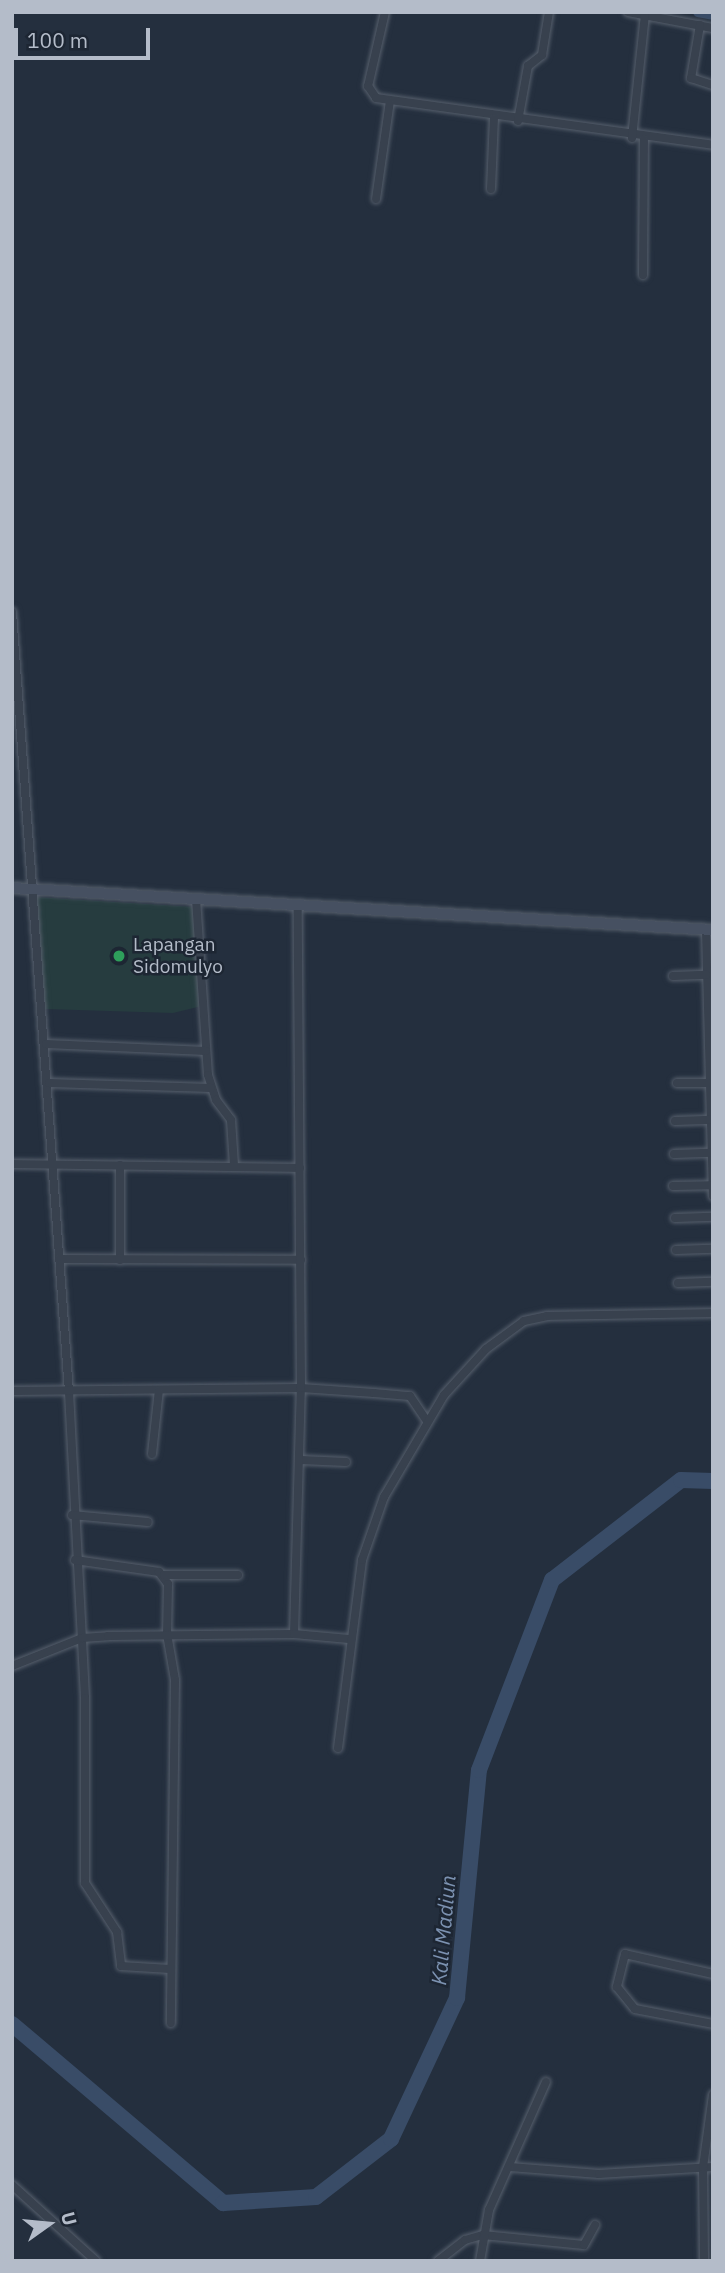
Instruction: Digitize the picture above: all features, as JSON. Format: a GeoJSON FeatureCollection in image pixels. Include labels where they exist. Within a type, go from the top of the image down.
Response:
{"type":"FeatureCollection","features":[{"type":"Feature","properties":{"kind":"main road"},"geometry":{"type":"LineString","coordinates":[[12,888],[709,930]]}},
{"type":"Feature","properties":{"kind":"street"},"geometry":{"type":"LineString","coordinates":[[385,12],[368,86],[372,96],[494,118],[632,138],[713,145]]}},
{"type":"Feature","properties":{"kind":"street"},"geometry":{"type":"LineString","coordinates":[[518,121],[528,66],[542,55],[549,12]]}},
{"type":"Feature","properties":{"kind":"street"},"geometry":{"type":"LineString","coordinates":[[628,12],[713,27]]}},
{"type":"Feature","properties":{"kind":"street"},"geometry":{"type":"LineString","coordinates":[[632,138],[645,15]]}},
{"type":"Feature","properties":{"kind":"street"},"geometry":{"type":"LineString","coordinates":[[700,25],[691,78],[713,85]]}},
{"type":"Feature","properties":{"kind":"street"},"geometry":{"type":"LineString","coordinates":[[376,199],[390,101]]}},
{"type":"Feature","properties":{"kind":"street"},"geometry":{"type":"LineString","coordinates":[[491,189],[494,118]]}},
{"type":"Feature","properties":{"kind":"street"},"geometry":{"type":"LineString","coordinates":[[643,275],[644,139]]}},
{"type":"Feature","properties":{"kind":"street"},"geometry":{"type":"LineString","coordinates":[[12,611],[32,890],[47,1044],[69,1392],[72,1515],[82,1638],[85,1883],[117,1932],[121,1966],[170,1969]]}},
{"type":"Feature","properties":{"kind":"street"},"geometry":{"type":"LineString","coordinates":[[196,899],[211,1088],[231,1120],[234,1165]]}},
{"type":"Feature","properties":{"kind":"street"},"geometry":{"type":"LineString","coordinates":[[294,1634],[301,1460],[298,904]]}},
{"type":"Feature","properties":{"kind":"street"},"geometry":{"type":"LineString","coordinates":[[709,930],[706,975],[713,1196]]}},
{"type":"Feature","properties":{"kind":"street"},"geometry":{"type":"LineString","coordinates":[[673,976],[706,975]]}},
{"type":"Feature","properties":{"kind":"street"},"geometry":{"type":"LineString","coordinates":[[47,1044],[206,1051]]}},
{"type":"Feature","properties":{"kind":"street"},"geometry":{"type":"LineString","coordinates":[[49,1083],[211,1088]]}},
{"type":"Feature","properties":{"kind":"street"},"geometry":{"type":"LineString","coordinates":[[677,1083],[709,1083]]}},
{"type":"Feature","properties":{"kind":"street"},"geometry":{"type":"LineString","coordinates":[[675,1121],[712,1120]]}},
{"type":"Feature","properties":{"kind":"street"},"geometry":{"type":"LineString","coordinates":[[674,1154],[712,1153]]}},
{"type":"Feature","properties":{"kind":"street"},"geometry":{"type":"LineString","coordinates":[[12,1164],[300,1168]]}},
{"type":"Feature","properties":{"kind":"street"},"geometry":{"type":"LineString","coordinates":[[120,1166],[120,1260]]}},
{"type":"Feature","properties":{"kind":"street"},"geometry":{"type":"LineString","coordinates":[[673,1186],[712,1185]]}},
{"type":"Feature","properties":{"kind":"street"},"geometry":{"type":"LineString","coordinates":[[675,1218],[713,1217]]}},
{"type":"Feature","properties":{"kind":"street"},"geometry":{"type":"LineString","coordinates":[[676,1250],[713,1249]]}},
{"type":"Feature","properties":{"kind":"street"},"geometry":{"type":"LineString","coordinates":[[59,1259],[301,1260]]}},
{"type":"Feature","properties":{"kind":"street"},"geometry":{"type":"LineString","coordinates":[[678,1283],[713,1282]]}},
{"type":"Feature","properties":{"kind":"street"},"geometry":{"type":"LineString","coordinates":[[338,1748],[356,1587],[375,1521],[427,1420],[486,1349],[524,1321],[547,1316],[713,1314]]}},
{"type":"Feature","properties":{"kind":"street"},"geometry":{"type":"LineString","coordinates":[[12,1391],[301,1388],[410,1396],[427,1420]]}},
{"type":"Feature","properties":{"kind":"street"},"geometry":{"type":"LineString","coordinates":[[152,1454],[159,1390]]}},
{"type":"Feature","properties":{"kind":"street"},"geometry":{"type":"LineString","coordinates":[[301,1460],[346,1462]]}},
{"type":"Feature","properties":{"kind":"street"},"geometry":{"type":"LineString","coordinates":[[72,1515],[148,1522]]}},
{"type":"Feature","properties":{"kind":"street"},"geometry":{"type":"LineString","coordinates":[[75,1560],[164,1575],[238,1575]]}},
{"type":"Feature","properties":{"kind":"street"},"geometry":{"type":"LineString","coordinates":[[164,1575],[167,1634],[175,1680],[171,2023]]}},
{"type":"Feature","properties":{"kind":"street"},"geometry":{"type":"LineString","coordinates":[[12,1666],[82,1638],[167,1634],[294,1634],[349,1640]]}},
{"type":"Feature","properties":{"kind":"street"},"geometry":{"type":"LineString","coordinates":[[713,1974],[625,1954],[617,1987],[635,2009],[713,2024]]}},
{"type":"Feature","properties":{"kind":"street"},"geometry":{"type":"LineString","coordinates":[[480,2261],[484,2235],[546,2082]]}},
{"type":"Feature","properties":{"kind":"street"},"geometry":{"type":"LineString","coordinates":[[704,2261],[713,2095]]}},
{"type":"Feature","properties":{"kind":"street"},"geometry":{"type":"LineString","coordinates":[[510,2167],[599,2174],[708,2167]]}},
{"type":"Feature","properties":{"kind":"street"},"geometry":{"type":"LineString","coordinates":[[12,2199],[14,2187]]}},
{"type":"Feature","properties":{"kind":"street"},"geometry":{"type":"LineString","coordinates":[[14,2187],[96,2261]]}},
{"type":"Feature","properties":{"kind":"street"},"geometry":{"type":"LineString","coordinates":[[438,2261],[465,2240],[484,2235],[579,2246],[591,2240],[595,2225]]}},
{"type":"Feature","properties":{"kind":"green space","name":"Lapangan Sidomulyo"},"geometry":{"type":"Polygon","coordinates":[[[36,897],[194,907],[202,1006],[173,1013],[45,1009],[36,897]]]}},
{"type":"Feature","properties":{"kind":"waterway"},"geometry":{"type":"LineString","coordinates":[[698,12],[713,15]]}},
{"type":"Feature","properties":{"kind":"waterway","name":"Kali Madiun"},"geometry":{"type":"LineString","coordinates":[[12,2024],[223,2203],[316,2197],[391,2139],[457,1998],[479,1770],[552,1580],[681,1480],[713,1481]]}},
{"type":"Feature","properties":{"kind":"place","name":"Lapangan Sidomulyo"},"geometry":{"type":"Point","coordinates":[119,956]}}]}
